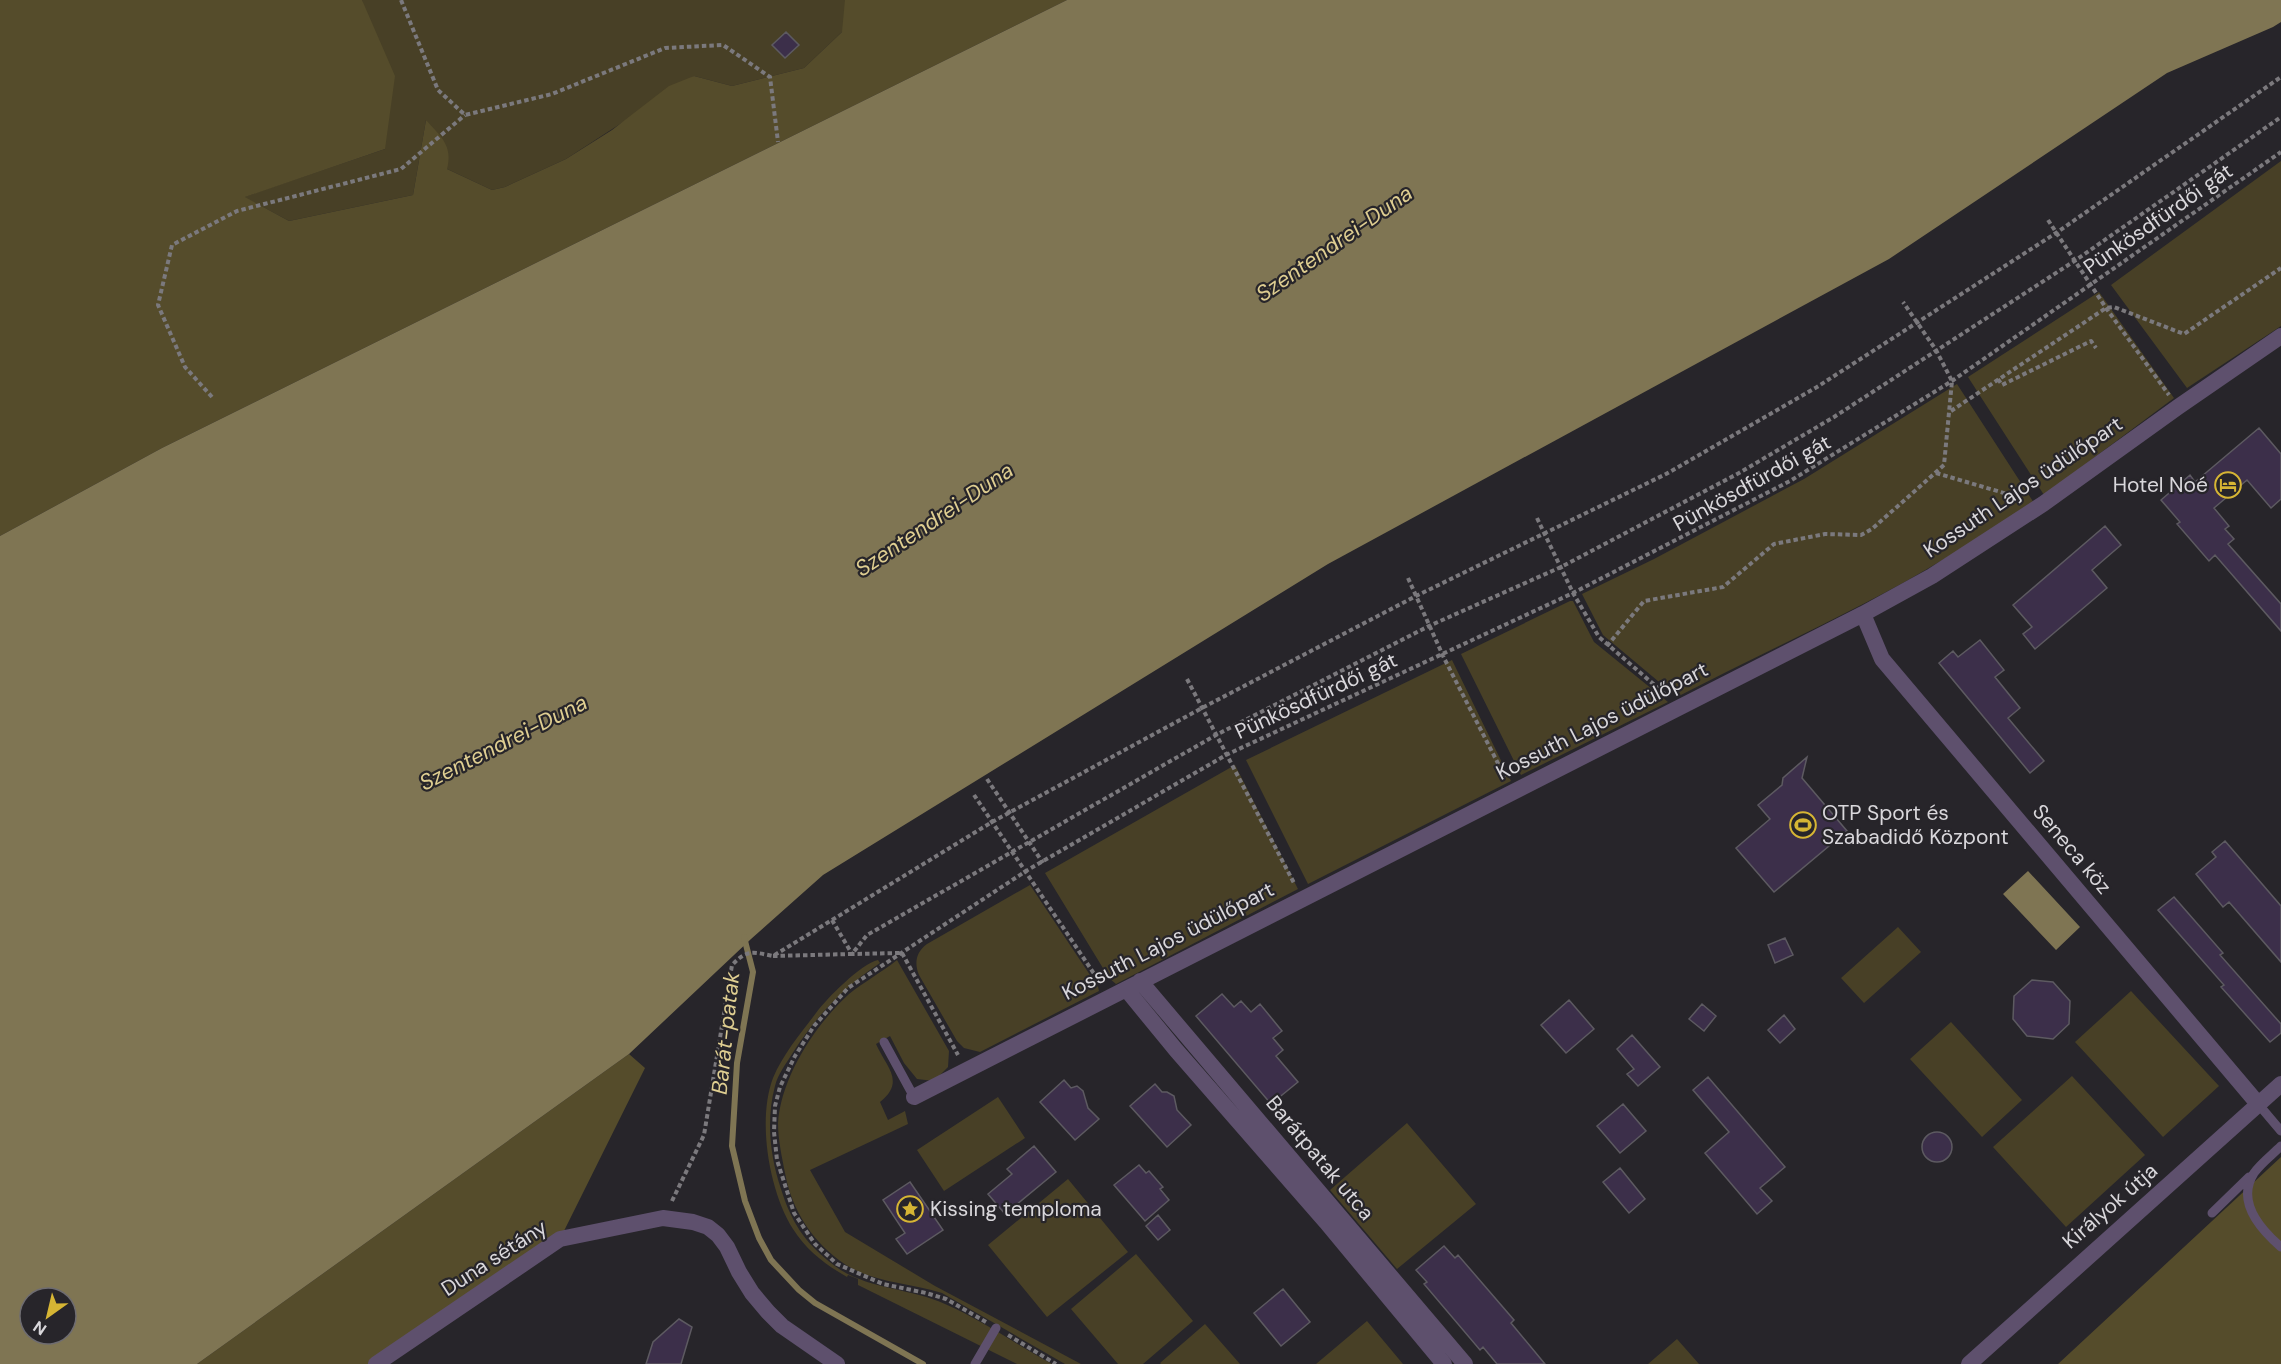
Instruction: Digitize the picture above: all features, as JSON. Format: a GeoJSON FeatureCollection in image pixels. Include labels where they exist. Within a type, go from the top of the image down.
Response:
{"type":"FeatureCollection","features":[{"type":"Feature","properties":{"kind":"street","name":"Kossuth Lajos üdülőpart"},"geometry":{"type":"LineString","coordinates":[[914,1097],[1863,614],[1932,576],[2043,504],[2281,336]]}},
{"type":"Feature","properties":{"kind":"street","name":"Seneca köz"},"geometry":{"type":"LineString","coordinates":[[1863,614],[1882,659],[2259,1105]]}},
{"type":"Feature","properties":{"kind":"street","name":"Barátpatak utca"},"geometry":{"type":"LineString","coordinates":[[1133,985],[1203,1054],[1224,1093],[1326,1222],[1444,1364]]}},
{"type":"Feature","properties":{"kind":"street","name":"Barátpatak utca"},"geometry":{"type":"LineString","coordinates":[[1133,985],[1189,1065],[1224,1093],[1465,1364]]}},
{"type":"Feature","properties":{"kind":"street","name":"Királyok útja"},"geometry":{"type":"LineString","coordinates":[[1969,1364],[2281,1084]]}},
{"type":"Feature","properties":{"kind":"street","name":"Duna sétány"},"geometry":{"type":"LineString","coordinates":[[376,1364],[560,1239],[663,1218],[693,1222],[708,1227],[718,1235],[752,1293],[768,1312],[783,1326],[837,1364]]}},
{"type":"Feature","properties":{"kind":"lane"},"geometry":{"type":"LineString","coordinates":[[884,1042],[914,1097]]}},
{"type":"Feature","properties":{"kind":"lane"},"geometry":{"type":"LineString","coordinates":[[1189,1065],[1203,1054]]}},
{"type":"Feature","properties":{"kind":"lane"},"geometry":{"type":"LineString","coordinates":[[2259,1105],[2281,1131]]}},
{"type":"Feature","properties":{"kind":"lane"},"geometry":{"type":"LineString","coordinates":[[2212,1213],[2281,1146]]}},
{"type":"Feature","properties":{"kind":"lane"},"geometry":{"type":"LineString","coordinates":[[2255,1172],[2248,1183],[2250,1210],[2260,1226],[2281,1247]]}},
{"type":"Feature","properties":{"kind":"lane"},"geometry":{"type":"LineString","coordinates":[[975,1364],[996,1328]]}},
{"type":"Feature","properties":{"kind":"path"},"geometry":{"type":"LineString","coordinates":[[401,0],[438,90],[465,115]]}},
{"type":"Feature","properties":{"kind":"path"},"geometry":{"type":"LineString","coordinates":[[212,397],[185,367],[158,305],[172,244],[237,211],[401,169],[465,115],[552,94],[665,48],[723,45],[770,77],[778,142]]}},
{"type":"Feature","properties":{"kind":"path"},"geometry":{"type":"LineString","coordinates":[[773,956],[1010,812],[1416,596],[1666,474],[1817,387],[2056,233],[2281,77]]}},
{"type":"Feature","properties":{"kind":"path"},"geometry":{"type":"LineString","coordinates":[[852,954],[867,935],[1216,735],[1429,626],[1561,567],[1739,473],[1834,417],[2076,260],[2281,117]]}},
{"type":"Feature","properties":{"kind":"path","name":"Pünkösdfürdői gát"},"geometry":{"type":"LineString","coordinates":[[1056,1364],[946,1299],[883,1284],[837,1264],[815,1244],[794,1213],[777,1161],[774,1132],[775,1106],[780,1087],[795,1056],[814,1026],[848,988],[1026,871],[1226,755],[1573,593],[1790,481],[1952,381],[2281,152]]}},
{"type":"Feature","properties":{"kind":"path"},"geometry":{"type":"LineString","coordinates":[[2048,220],[2106,308],[2178,407]]}},
{"type":"Feature","properties":{"kind":"path"},"geometry":{"type":"LineString","coordinates":[[1951,412],[2106,308],[2114,308],[2184,334],[2281,268]]}},
{"type":"Feature","properties":{"kind":"path"},"geometry":{"type":"LineString","coordinates":[[1607,646],[1644,602],[1724,587],[1774,544],[1825,534],[1861,535],[1878,525],[1920,484],[1944,465],[1951,412],[1952,381],[1936,350],[1903,302]]}},
{"type":"Feature","properties":{"kind":"path"},"geometry":{"type":"LineString","coordinates":[[1998,380],[2002,385],[2091,342],[2096,348]]}},
{"type":"Feature","properties":{"kind":"path"},"geometry":{"type":"LineString","coordinates":[[1936,473],[2043,504]]}},
{"type":"Feature","properties":{"kind":"path"},"geometry":{"type":"LineString","coordinates":[[1537,518],[1573,593],[1599,637],[1679,706]]}},
{"type":"Feature","properties":{"kind":"path"},"geometry":{"type":"LineString","coordinates":[[1408,578],[1442,653],[1512,792]]}},
{"type":"Feature","properties":{"kind":"path"},"geometry":{"type":"LineString","coordinates":[[1187,680],[1302,898]]}},
{"type":"Feature","properties":{"kind":"path"},"geometry":{"type":"LineString","coordinates":[[987,779],[1031,841],[1043,863]]}},
{"type":"Feature","properties":{"kind":"path"},"geometry":{"type":"LineString","coordinates":[[974,795],[1110,997]]}},
{"type":"Feature","properties":{"kind":"path"},"geometry":{"type":"LineString","coordinates":[[832,920],[852,954]]}},
{"type":"Feature","properties":{"kind":"path"},"geometry":{"type":"LineString","coordinates":[[663,1218],[704,1134],[732,965],[742,955],[752,952],[773,956],[902,953],[967,1070]]}},
{"type":"Feature","properties":{"kind":"shaded area"},"geometry":{"type":"Polygon","coordinates":[[[0,0],[362,0],[395,76],[385,149],[245,197],[289,221],[413,195],[426,120],[447,147],[447,169],[492,190],[505,187],[566,159],[612,130],[669,86],[694,76],[732,86],[804,68],[842,32],[845,0],[1067,0],[162,448],[0,536],[0,0]]]}},
{"type":"Feature","properties":{"kind":"shaded area"},"geometry":{"type":"Polygon","coordinates":[[[362,0],[884,0],[842,32],[804,68],[732,86],[694,76],[566,159],[505,187],[492,190],[447,169],[426,120],[413,195],[289,221],[244,197],[385,149],[362,0]]]}},
{"type":"Feature","properties":{"kind":"shaded area"},"geometry":{"type":"Polygon","coordinates":[[[2281,161],[2281,326],[2187,388],[2111,285],[2281,161]]]}},
{"type":"Feature","properties":{"kind":"shaded area"},"geometry":{"type":"Polygon","coordinates":[[[2099,292],[2174,398],[2044,495],[1968,377],[2099,292]]]}},
{"type":"Feature","properties":{"kind":"shaded area"},"geometry":{"type":"Polygon","coordinates":[[[1957,384],[2034,503],[1887,592],[1677,697],[1603,635],[1582,594],[1654,559],[1804,479],[1957,384]]]}},
{"type":"Feature","properties":{"kind":"shaded area"},"geometry":{"type":"Polygon","coordinates":[[[1573,601],[1594,642],[1668,702],[1521,775],[1461,654],[1573,601]]]}},
{"type":"Feature","properties":{"kind":"shaded area"},"geometry":{"type":"Polygon","coordinates":[[[1452,660],[1511,781],[1308,884],[1246,760],[1452,660]]]}},
{"type":"Feature","properties":{"kind":"shaded area"},"geometry":{"type":"Polygon","coordinates":[[[1235,765],[1298,889],[1116,984],[1109,978],[1045,873],[1235,765]]]}},
{"type":"Feature","properties":{"kind":"shaded area"},"geometry":{"type":"Polygon","coordinates":[[[1030,885],[1099,991],[980,1052],[964,1048],[957,1041],[919,975],[916,962],[918,954],[927,944],[1030,885]]]}},
{"type":"Feature","properties":{"kind":"shaded area"},"geometry":{"type":"Polygon","coordinates":[[[1898,927],[1921,952],[1864,1003],[1841,978],[1898,927]]]}},
{"type":"Feature","properties":{"kind":"shaded area"},"geometry":{"type":"Polygon","coordinates":[[[878,960],[880,963],[854,982],[821,1015],[801,1040],[776,1082],[772,1099],[770,1138],[777,1177],[789,1211],[813,1247],[844,1272],[872,1283],[931,1298],[959,1310],[1052,1364],[1017,1364],[858,1285],[858,1279],[848,1275],[847,1277],[824,1262],[798,1237],[777,1195],[766,1134],[768,1095],[773,1078],[787,1052],[821,1007],[854,975],[878,960]]]}},
{"type":"Feature","properties":{"kind":"shaded area"},"geometry":{"type":"Polygon","coordinates":[[[897,960],[949,1051],[948,1067],[934,1081],[917,1079],[904,1063],[890,1036],[876,1044],[889,1067],[893,1080],[888,1094],[880,1102],[888,1120],[905,1111],[908,1124],[810,1170],[845,1232],[935,1286],[1081,1364],[1065,1364],[942,1293],[869,1276],[846,1265],[814,1236],[793,1200],[788,1187],[779,1142],[778,1123],[786,1088],[793,1070],[812,1036],[836,1007],[849,994],[897,960]]]}},
{"type":"Feature","properties":{"kind":"shaded area"},"geometry":{"type":"Polygon","coordinates":[[[2131,991],[2219,1086],[2163,1137],[2075,1042],[2131,991]]]}},
{"type":"Feature","properties":{"kind":"shaded area"},"geometry":{"type":"Polygon","coordinates":[[[1951,1022],[2022,1100],[1982,1137],[1910,1059],[1951,1022]]]}},
{"type":"Feature","properties":{"kind":"shaded area"},"geometry":{"type":"Polygon","coordinates":[[[629,1054],[645,1068],[560,1239],[376,1364],[197,1364],[629,1054]]]}},
{"type":"Feature","properties":{"kind":"shaded area"},"geometry":{"type":"Polygon","coordinates":[[[2072,1076],[2145,1155],[2066,1227],[1993,1147],[2072,1076]]]}},
{"type":"Feature","properties":{"kind":"shaded area"},"geometry":{"type":"Polygon","coordinates":[[[998,1097],[1025,1138],[944,1191],[917,1150],[998,1097]]]}},
{"type":"Feature","properties":{"kind":"shaded area"},"geometry":{"type":"Polygon","coordinates":[[[1407,1123],[1476,1204],[1397,1269],[1330,1190],[1407,1123]]]}},
{"type":"Feature","properties":{"kind":"shaded area"},"geometry":{"type":"Polygon","coordinates":[[[2281,1157],[2281,1364],[2058,1364],[2281,1157]]]}},
{"type":"Feature","properties":{"kind":"shaded area"},"geometry":{"type":"Polygon","coordinates":[[[1068,1179],[1128,1252],[1047,1317],[988,1245],[1068,1179]]]}},
{"type":"Feature","properties":{"kind":"shaded area"},"geometry":{"type":"Polygon","coordinates":[[[1136,1254],[1193,1321],[1143,1364],[1118,1364],[1071,1309],[1136,1254]]]}},
{"type":"Feature","properties":{"kind":"shaded area"},"geometry":{"type":"Polygon","coordinates":[[[1367,1321],[1403,1364],[1316,1364],[1367,1321]]]}},
{"type":"Feature","properties":{"kind":"shaded area"},"geometry":{"type":"Polygon","coordinates":[[[1205,1324],[1240,1364],[1160,1363],[1205,1324]]]}},
{"type":"Feature","properties":{"kind":"shaded area"},"geometry":{"type":"Polygon","coordinates":[[[1677,1339],[1699,1364],[1648,1364],[1677,1339]]]}},
{"type":"Feature","properties":{"kind":"water","name":"Szentendrei-Duna"},"geometry":{"type":"Polygon","coordinates":[[[1067,0],[2281,0],[2281,22],[2167,73],[1889,259],[1328,564],[823,875],[629,1054],[197,1364],[0,1364],[0,536],[162,448],[1067,0]]]}},
{"type":"Feature","properties":{"kind":"water"},"geometry":{"type":"Polygon","coordinates":[[[2028,871],[2080,927],[2056,950],[2003,894],[2028,871]]]}},
{"type":"Feature","properties":{"kind":"building"},"geometry":{"type":"Polygon","coordinates":[[[786,32],[799,45],[785,58],[772,45],[786,32]]]}},
{"type":"Feature","properties":{"kind":"building"},"geometry":{"type":"Polygon","coordinates":[[[2259,428],[2281,454],[2281,499],[2271,508],[2247,480],[2214,508],[2229,526],[2225,529],[2234,539],[2228,544],[2281,604],[2281,631],[2215,555],[2209,561],[2177,524],[2180,522],[2161,500],[2190,475],[2195,482],[2259,428]]]}},
{"type":"Feature","properties":{"kind":"building"},"geometry":{"type":"Polygon","coordinates":[[[2105,526],[2121,545],[2092,570],[2107,588],[2035,649],[2023,634],[2032,627],[2013,605],[2105,526]]]}},
{"type":"Feature","properties":{"kind":"building"},"geometry":{"type":"Polygon","coordinates":[[[1980,640],[2004,670],[1995,677],[2020,708],[2008,718],[2044,761],[2030,773],[1939,663],[1953,651],[1958,657],[1980,640]]]}},
{"type":"Feature","properties":{"kind":"building","name":"OTP Sport és Szabadidő Központ"},"geometry":{"type":"Polygon","coordinates":[[[1807,757],[1802,778],[1847,831],[1774,892],[1736,848],[1770,819],[1758,805],[1782,785],[1783,778],[1807,757]]]}},
{"type":"Feature","properties":{"kind":"building"},"geometry":{"type":"Polygon","coordinates":[[[2225,841],[2281,906],[2281,962],[2229,902],[2223,907],[2196,874],[2216,857],[2212,852],[2225,841]]]}},
{"type":"Feature","properties":{"kind":"building"},"geometry":{"type":"Polygon","coordinates":[[[2174,897],[2223,953],[2220,955],[2281,1024],[2281,1033],[2270,1042],[2221,987],[2224,985],[2158,910],[2174,897]]]}},
{"type":"Feature","properties":{"kind":"building"},"geometry":{"type":"Polygon","coordinates":[[[1785,938],[1793,955],[1775,963],[1768,945],[1785,938]]]}},
{"type":"Feature","properties":{"kind":"building"},"geometry":{"type":"Polygon","coordinates":[[[2032,980],[2053,982],[2070,1001],[2069,1024],[2053,1039],[2027,1036],[2013,1019],[2014,996],[2032,980]]]}},
{"type":"Feature","properties":{"kind":"building"},"geometry":{"type":"Polygon","coordinates":[[[1222,994],[1234,1007],[1241,1001],[1251,1012],[1260,1004],[1282,1031],[1273,1038],[1283,1050],[1276,1056],[1298,1082],[1271,1104],[1196,1016],[1222,994]]]}},
{"type":"Feature","properties":{"kind":"building"},"geometry":{"type":"Polygon","coordinates":[[[1569,1000],[1594,1029],[1566,1053],[1541,1025],[1569,1000]]]}},
{"type":"Feature","properties":{"kind":"building"},"geometry":{"type":"Polygon","coordinates":[[[1702,1004],[1716,1016],[1704,1031],[1689,1019],[1702,1004]]]}},
{"type":"Feature","properties":{"kind":"building"},"geometry":{"type":"Polygon","coordinates":[[[1784,1015],[1795,1029],[1780,1043],[1768,1030],[1784,1015]]]}},
{"type":"Feature","properties":{"kind":"building"},"geometry":{"type":"Polygon","coordinates":[[[1632,1035],[1660,1067],[1638,1086],[1627,1074],[1634,1069],[1617,1049],[1632,1035]]]}},
{"type":"Feature","properties":{"kind":"building"},"geometry":{"type":"Polygon","coordinates":[[[1708,1077],[1785,1167],[1760,1188],[1772,1201],[1757,1214],[1705,1153],[1729,1132],[1693,1090],[1708,1077]]]}},
{"type":"Feature","properties":{"kind":"building"},"geometry":{"type":"Polygon","coordinates":[[[1064,1080],[1071,1088],[1077,1086],[1083,1091],[1088,1108],[1099,1119],[1075,1140],[1040,1102],[1064,1080]]]}},
{"type":"Feature","properties":{"kind":"building"},"geometry":{"type":"Polygon","coordinates":[[[1155,1084],[1162,1092],[1174,1096],[1177,1110],[1191,1125],[1167,1147],[1130,1106],[1155,1084]]]}},
{"type":"Feature","properties":{"kind":"building"},"geometry":{"type":"Polygon","coordinates":[[[1623,1104],[1646,1131],[1620,1153],[1597,1126],[1623,1104]]]}},
{"type":"Feature","properties":{"kind":"building"},"geometry":{"type":"Polygon","coordinates":[[[1937,1132],[1948,1136],[1952,1147],[1948,1158],[1937,1162],[1926,1158],[1922,1147],[1926,1136],[1937,1132]]]}},
{"type":"Feature","properties":{"kind":"building"},"geometry":{"type":"Polygon","coordinates":[[[1034,1146],[1056,1172],[1005,1214],[988,1194],[1012,1174],[1007,1169],[1034,1146]]]}},
{"type":"Feature","properties":{"kind":"building"},"geometry":{"type":"Polygon","coordinates":[[[1139,1165],[1146,1173],[1149,1171],[1163,1187],[1160,1189],[1169,1200],[1145,1221],[1114,1185],[1139,1165]]]}},
{"type":"Feature","properties":{"kind":"building"},"geometry":{"type":"Polygon","coordinates":[[[1620,1168],[1645,1199],[1629,1213],[1603,1182],[1620,1168]]]}},
{"type":"Feature","properties":{"kind":"building"},"geometry":{"type":"Polygon","coordinates":[[[910,1182],[943,1230],[907,1254],[896,1239],[905,1233],[883,1200],[910,1182]]]}},
{"type":"Feature","properties":{"kind":"building"},"geometry":{"type":"Polygon","coordinates":[[[1158,1215],[1170,1230],[1158,1240],[1146,1226],[1158,1215]]]}},
{"type":"Feature","properties":{"kind":"building"},"geometry":{"type":"Polygon","coordinates":[[[1444,1246],[1455,1258],[1458,1255],[1514,1320],[1511,1323],[1545,1364],[1497,1364],[1483,1347],[1480,1350],[1424,1284],[1427,1282],[1416,1270],[1444,1246]]]}},
{"type":"Feature","properties":{"kind":"building"},"geometry":{"type":"Polygon","coordinates":[[[1283,1289],[1310,1322],[1281,1346],[1254,1313],[1283,1289]]]}},
{"type":"Feature","properties":{"kind":"building"},"geometry":{"type":"Polygon","coordinates":[[[679,1319],[692,1327],[681,1364],[646,1364],[653,1342],[679,1319]]]}},
{"type":"Feature","properties":{"kind":"waterway","name":"Barát-patak"},"geometry":{"type":"LineString","coordinates":[[744,937],[753,972],[737,1063],[732,1146],[745,1201],[759,1238],[771,1260],[799,1290],[815,1303],[923,1364]]}},
{"type":"Feature","properties":{"kind":"place","name":"Hotel Noé"},"geometry":{"type":"Point","coordinates":[2228,485]}},
{"type":"Feature","properties":{"kind":"place","name":"OTP Sport és Szabadidő Központ"},"geometry":{"type":"Point","coordinates":[1803,825]}},
{"type":"Feature","properties":{"kind":"place","name":"Kissing temploma"},"geometry":{"type":"Point","coordinates":[910,1209]}}]}
